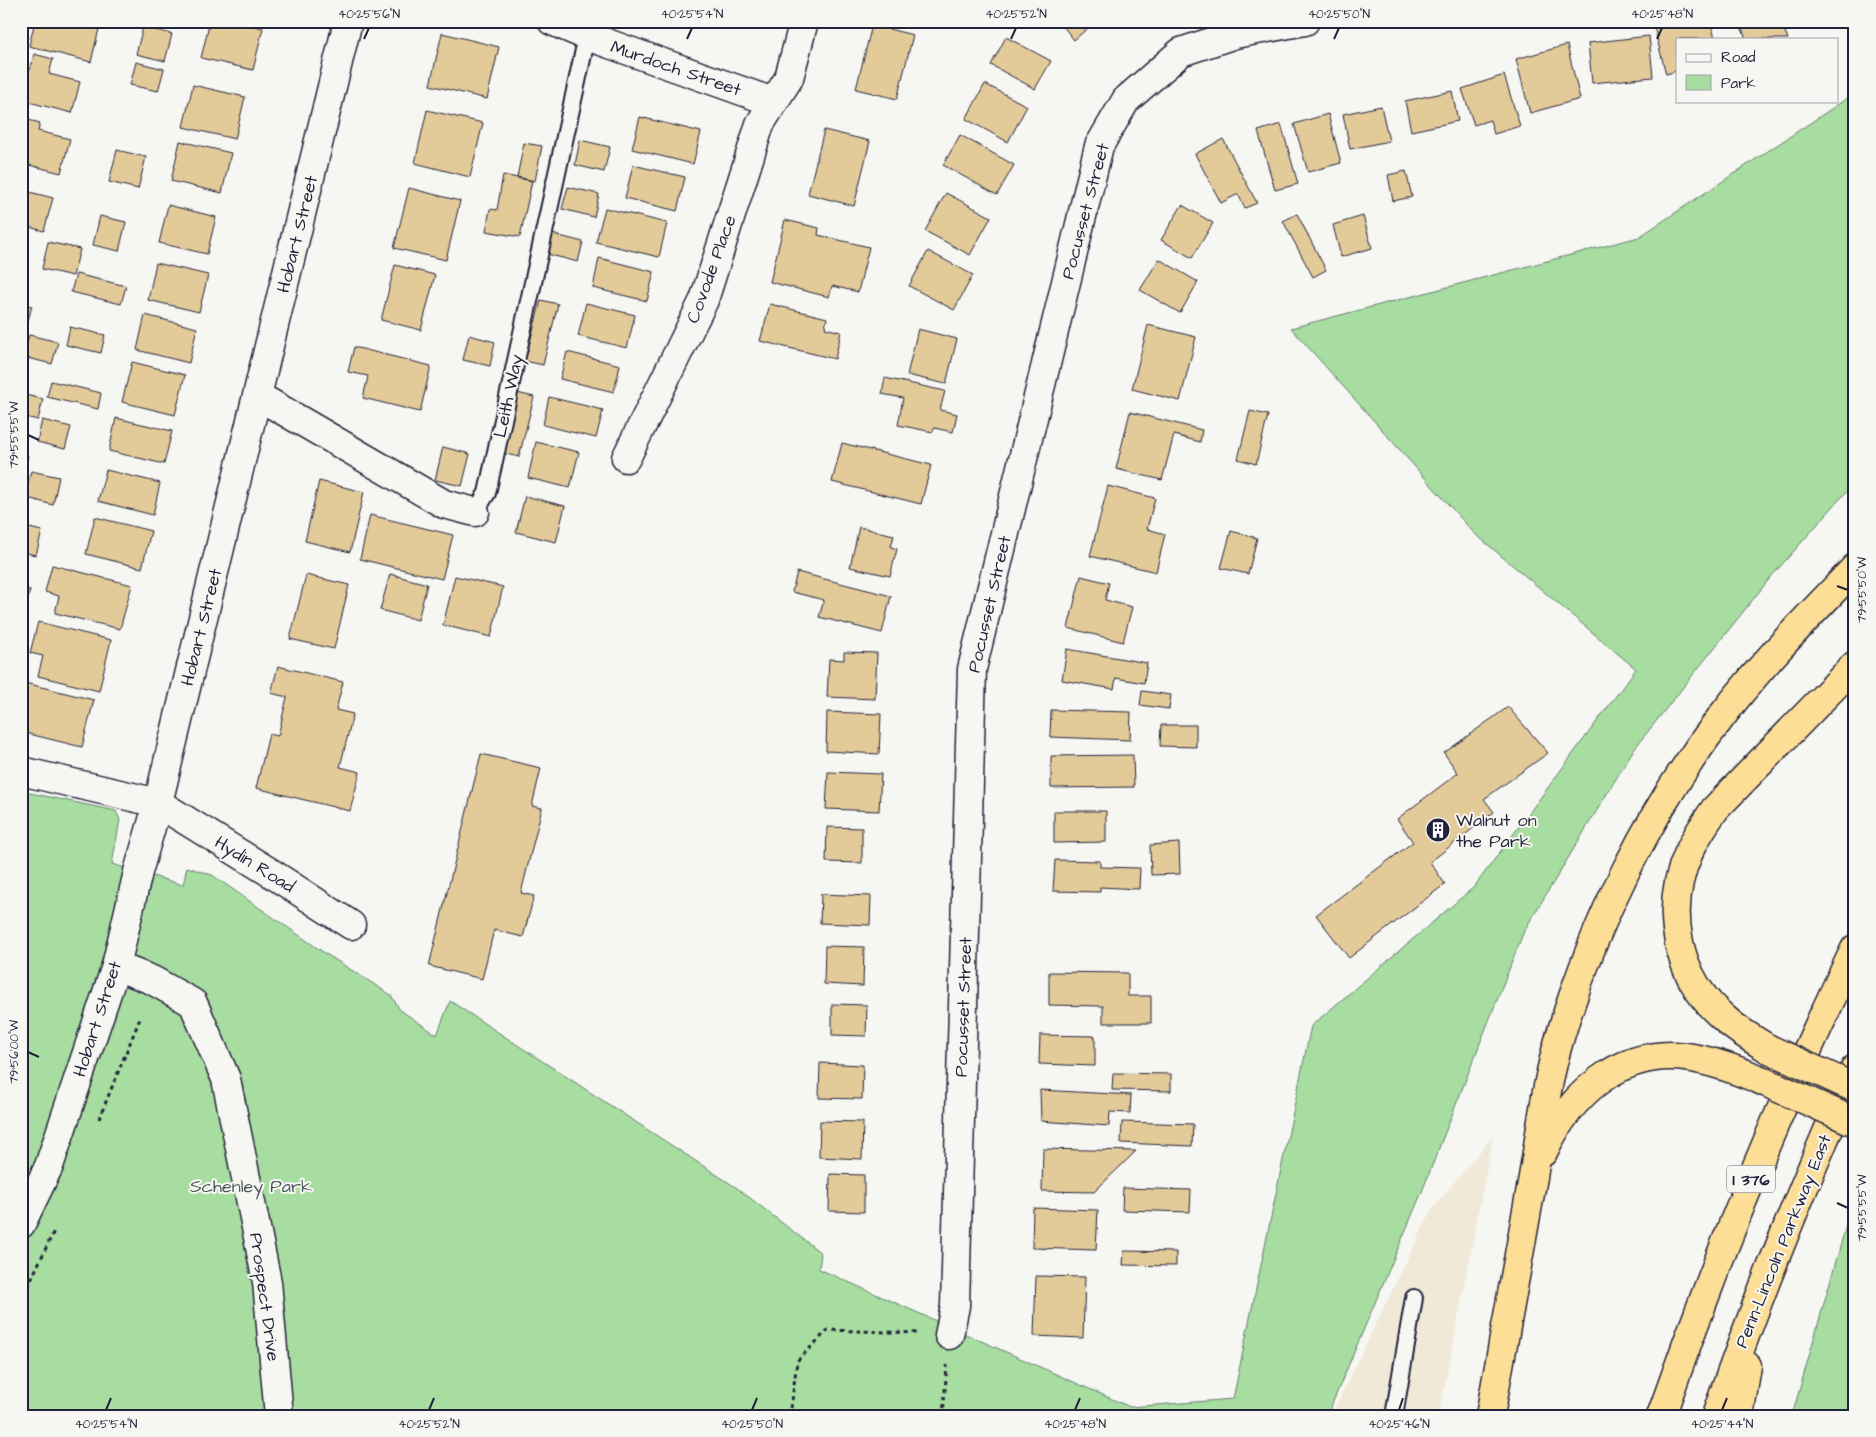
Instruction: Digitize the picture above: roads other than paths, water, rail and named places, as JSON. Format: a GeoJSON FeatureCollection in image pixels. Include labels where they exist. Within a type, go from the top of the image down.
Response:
{"type":"FeatureCollection","features":[{"type":"Feature","properties":{"kind":"highway"},"geometry":{"type":"LineString","coordinates":[[1490,1416],[1544,1102],[1559,1039],[1579,980],[1603,919],[1661,807],[1721,718],[1787,639],[1855,568]]}},
{"type":"Feature","properties":{"kind":"highway"},"geometry":{"type":"LineString","coordinates":[[1855,665],[1715,810],[1700,830],[1689,853],[1680,876],[1676,899],[1676,922],[1679,944],[1685,965],[1695,986],[1724,1019],[1770,1049],[1855,1088]]}},
{"type":"Feature","properties":{"kind":"highway","name":"I 376"},"geometry":{"type":"LineString","coordinates":[[1661,1416],[1726,1240],[1770,1132],[1855,949]]}},
{"type":"Feature","properties":{"kind":"highway"},"geometry":{"type":"LineString","coordinates":[[1533,1174],[1556,1128],[1572,1104],[1608,1074],[1646,1059],[1666,1056],[1686,1057],[1730,1068],[1855,1122]]}},
{"type":"Feature","properties":{"kind":"highway","name":"Penn-Lincoln Parkway East"},"geometry":{"type":"LineString","coordinates":[[1716,1416],[1774,1259],[1855,1069]]}},
{"type":"Feature","properties":{"kind":"highway"},"geometry":{"type":"LineString","coordinates":[[1739,1416],[1745,1374],[1774,1259]]}},
{"type":"Feature","properties":{"kind":"street","name":"Hobart Street"},"geometry":{"type":"LineString","coordinates":[[21,1224],[49,1166],[116,966],[258,396],[348,21]]}},
{"type":"Feature","properties":{"kind":"street","name":"Murdoch Street"},"geometry":{"type":"LineString","coordinates":[[552,21],[587,36],[773,102]]}},
{"type":"Feature","properties":{"kind":"street","name":"Covode Place"},"geometry":{"type":"LineString","coordinates":[[626,458],[704,300],[760,124],[789,78],[804,21]]}},
{"type":"Feature","properties":{"kind":"street","name":"Pocusset Street"},"geometry":{"type":"LineString","coordinates":[[949,1335],[954,1306],[972,669],[1099,146],[1126,100],[1181,52],[1236,28],[1305,21]]}},
{"type":"Feature","properties":{"kind":"street","name":"Leith Way"},"geometry":{"type":"LineString","coordinates":[[258,396],[444,504],[475,512]]}},
{"type":"Feature","properties":{"kind":"street","name":"Hydin Road"},"geometry":{"type":"LineString","coordinates":[[21,771],[158,803],[351,925]]}},
{"type":"Feature","properties":{"kind":"street","name":"Prospect Drive"},"geometry":{"type":"LineString","coordinates":[[116,966],[152,980],[193,1003],[226,1079],[267,1282],[279,1416]]}},
{"type":"Feature","properties":{"kind":"lane","name":"Leith Way"},"geometry":{"type":"LineString","coordinates":[[475,512],[487,492],[587,36]]}},
{"type":"Feature","properties":{"kind":"lane"},"geometry":{"type":"LineString","coordinates":[[1394,1416],[1414,1298]]}},
{"type":"Feature","properties":{"kind":"place","name":"Walnut on the Park"},"geometry":{"type":"Point","coordinates":[1438,830]}},
{"type":"Feature","properties":{"kind":"park label","name":"Schenley Park"},"geometry":{"type":"Point","coordinates":[251,1186]}}]}
